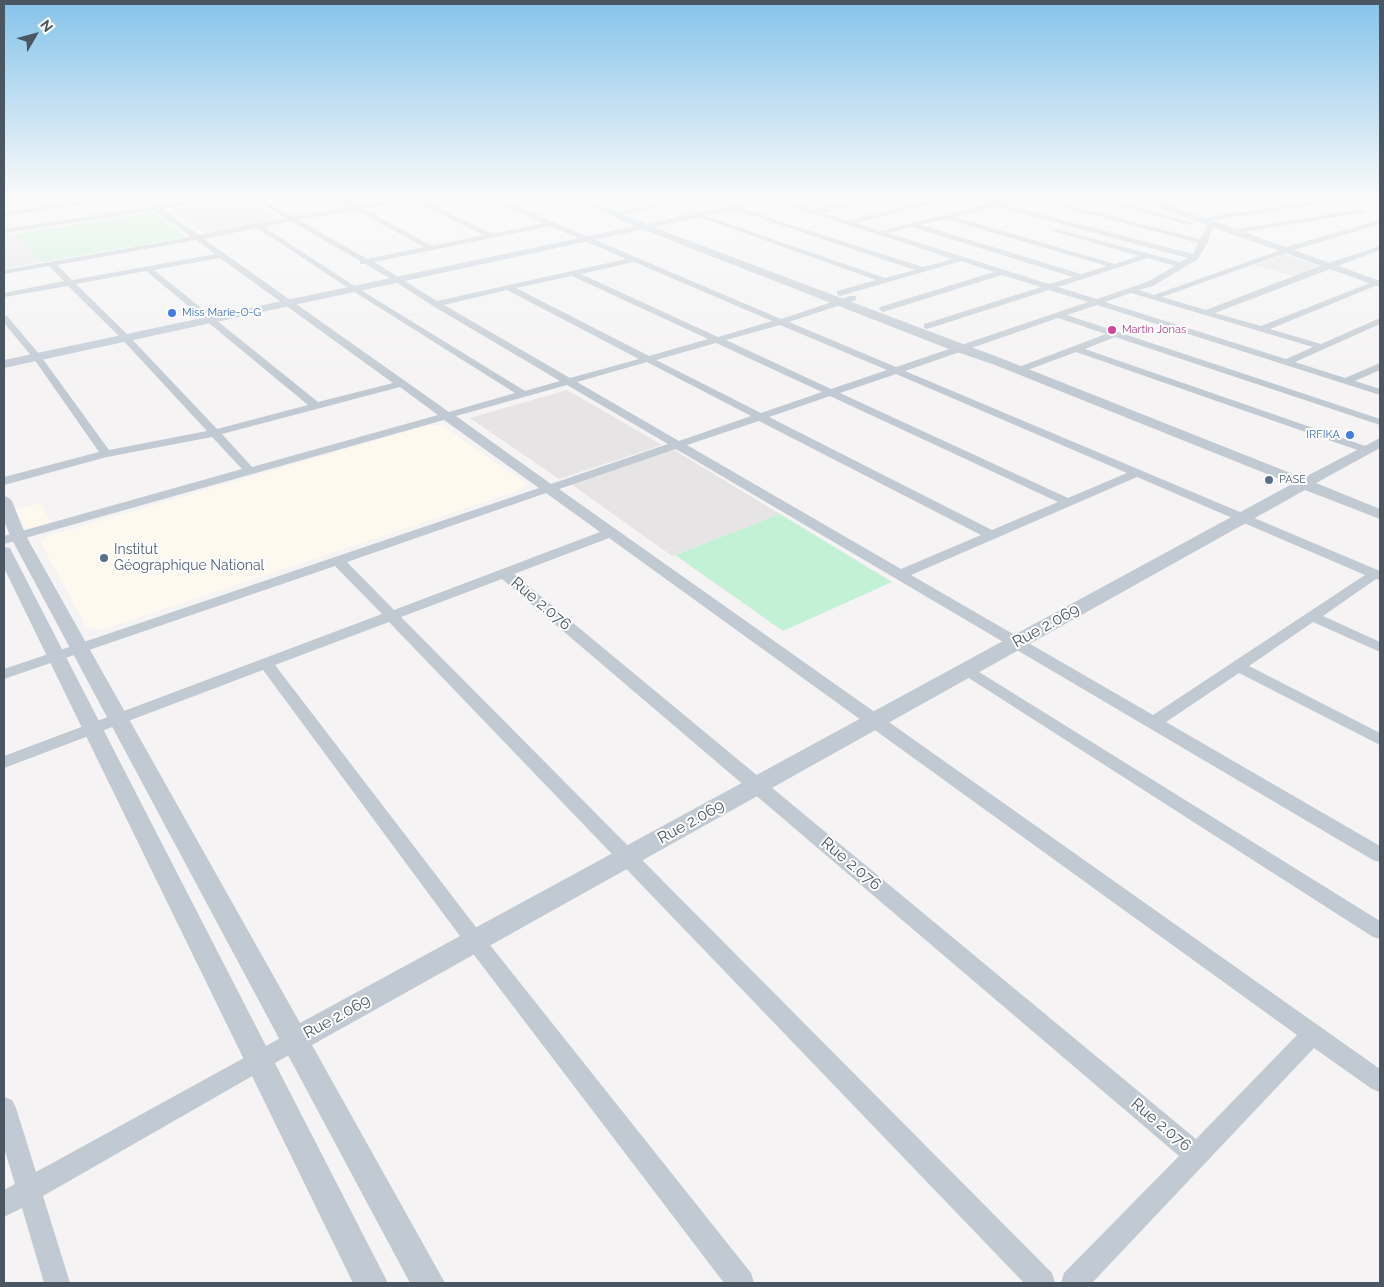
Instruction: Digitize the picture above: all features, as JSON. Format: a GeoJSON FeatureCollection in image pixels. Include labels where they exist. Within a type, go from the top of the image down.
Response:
{"type":"FeatureCollection","features":[{"type":"Feature","properties":{"kind":"main road"},"geometry":{"type":"LineString","coordinates":[[4,364],[125,336],[491,259]]}},
{"type":"Feature","properties":{"kind":"main road"},"geometry":{"type":"LineString","coordinates":[[4,360],[35,356]]}},
{"type":"Feature","properties":{"kind":"street"},"geometry":{"type":"LineString","coordinates":[[4,272],[79,259]]}},
{"type":"Feature","properties":{"kind":"street"},"geometry":{"type":"LineString","coordinates":[[4,295],[197,259]]}},
{"type":"Feature","properties":{"kind":"street"},"geometry":{"type":"LineString","coordinates":[[226,259],[1380,1082]]}},
{"type":"Feature","properties":{"kind":"street"},"geometry":{"type":"LineString","coordinates":[[310,259],[523,394]]}},
{"type":"Feature","properties":{"kind":"street"},"geometry":{"type":"LineString","coordinates":[[358,259],[396,279],[1380,855]]}},
{"type":"Feature","properties":{"kind":"street"},"geometry":{"type":"LineString","coordinates":[[363,262],[377,259]]}},
{"type":"Feature","properties":{"kind":"street"},"geometry":{"type":"LineString","coordinates":[[739,259],[840,297],[958,348],[1000,362],[1380,514]]}},
{"type":"Feature","properties":{"kind":"street"},"geometry":{"type":"LineString","coordinates":[[824,259],[886,281]]}},
{"type":"Feature","properties":{"kind":"street"},"geometry":{"type":"LineString","coordinates":[[890,259],[924,270]]}},
{"type":"Feature","properties":{"kind":"street"},"geometry":{"type":"LineString","coordinates":[[8,543],[250,471],[780,322],[840,297],[960,259]]}},
{"type":"Feature","properties":{"kind":"street"},"geometry":{"type":"LineString","coordinates":[[960,259],[1380,392]]}},
{"type":"Feature","properties":{"kind":"street"},"geometry":{"type":"LineString","coordinates":[[1023,259],[1081,277]]}},
{"type":"Feature","properties":{"kind":"street"},"geometry":{"type":"LineString","coordinates":[[1091,259],[1115,266]]}},
{"type":"Feature","properties":{"kind":"street"},"geometry":{"type":"LineString","coordinates":[[927,326],[1137,259]]}},
{"type":"Feature","properties":{"kind":"street"},"geometry":{"type":"LineString","coordinates":[[1159,259],[1181,265]]}},
{"type":"Feature","properties":{"kind":"street"},"geometry":{"type":"LineString","coordinates":[[4,674],[896,371],[972,343],[1060,316],[1132,291],[1157,281],[1191,259]]}},
{"type":"Feature","properties":{"kind":"street"},"geometry":{"type":"LineString","coordinates":[[1155,297],[1263,259]]}},
{"type":"Feature","properties":{"kind":"street"},"geometry":{"type":"LineString","coordinates":[[1309,259],[1379,282]]}},
{"type":"Feature","properties":{"kind":"street"},"geometry":{"type":"LineString","coordinates":[[1207,313],[1348,259]]}},
{"type":"Feature","properties":{"kind":"street"},"geometry":{"type":"LineString","coordinates":[[436,304],[632,260],[1378,575]]}},
{"type":"Feature","properties":{"kind":"street"},"geometry":{"type":"LineString","coordinates":[[51,264],[125,336],[250,471]]}},
{"type":"Feature","properties":{"kind":"street"},"geometry":{"type":"LineString","coordinates":[[147,268],[316,406]]}},
{"type":"Feature","properties":{"kind":"street"},"geometry":{"type":"LineString","coordinates":[[883,309],[1002,272]]}},
{"type":"Feature","properties":{"kind":"street"},"geometry":{"type":"LineString","coordinates":[[573,273],[1067,502]]}},
{"type":"Feature","properties":{"kind":"street"},"geometry":{"type":"LineString","coordinates":[[1262,329],[1379,282]]}},
{"type":"Feature","properties":{"kind":"street"},"geometry":{"type":"LineString","coordinates":[[509,288],[991,535]]}},
{"type":"Feature","properties":{"kind":"street"},"geometry":{"type":"LineString","coordinates":[[1132,291],[1322,347]]}},
{"type":"Feature","properties":{"kind":"street"},"geometry":{"type":"LineString","coordinates":[[840,297],[853,298],[972,343],[987,350],[1000,362]]}},
{"type":"Feature","properties":{"kind":"street"},"geometry":{"type":"LineString","coordinates":[[1060,316],[1380,422]]}},
{"type":"Feature","properties":{"kind":"street"},"geometry":{"type":"LineString","coordinates":[[4,318],[35,356],[106,454]]}},
{"type":"Feature","properties":{"kind":"street"},"geometry":{"type":"LineString","coordinates":[[1287,362],[1380,321]]}},
{"type":"Feature","properties":{"kind":"street"},"geometry":{"type":"LineString","coordinates":[[1019,370],[1116,334]]}},
{"type":"Feature","properties":{"kind":"street"},"geometry":{"type":"LineString","coordinates":[[1077,349],[1373,446]]}},
{"type":"Feature","properties":{"kind":"street"},"geometry":{"type":"LineString","coordinates":[[1346,381],[1380,366]]}},
{"type":"Feature","properties":{"kind":"street"},"geometry":{"type":"LineString","coordinates":[[4,481],[106,454],[213,433],[401,384]]}},
{"type":"Feature","properties":{"kind":"street","name":"Rue 2.069"},"geometry":{"type":"LineString","coordinates":[[4,1204],[258,1060],[1373,446]]}},
{"type":"Feature","properties":{"kind":"street"},"geometry":{"type":"LineString","coordinates":[[899,575],[1137,472]]}},
{"type":"Feature","properties":{"kind":"street"},"geometry":{"type":"LineString","coordinates":[[4,501],[8,543],[56,656],[371,1283]]}},
{"type":"Feature","properties":{"kind":"street"},"geometry":{"type":"LineString","coordinates":[[4,762],[120,720],[611,533]]}},
{"type":"Feature","properties":{"kind":"street"},"geometry":{"type":"LineString","coordinates":[[8,543],[80,648],[428,1283]]}},
{"type":"Feature","properties":{"kind":"street"},"geometry":{"type":"LineString","coordinates":[[338,561],[1042,1283]]}},
{"type":"Feature","properties":{"kind":"street","name":"Rue 2.076"},"geometry":{"type":"LineString","coordinates":[[505,574],[1197,1155]]}},
{"type":"Feature","properties":{"kind":"street"},"geometry":{"type":"LineString","coordinates":[[1153,723],[1312,616],[1378,575]]}},
{"type":"Feature","properties":{"kind":"street"},"geometry":{"type":"LineString","coordinates":[[1312,616],[1380,648]]}},
{"type":"Feature","properties":{"kind":"street"},"geometry":{"type":"LineString","coordinates":[[266,664],[475,941],[741,1283]]}},
{"type":"Feature","properties":{"kind":"street"},"geometry":{"type":"LineString","coordinates":[[1238,666],[1380,740]]}},
{"type":"Feature","properties":{"kind":"street"},"geometry":{"type":"LineString","coordinates":[[966,670],[1380,930]]}},
{"type":"Feature","properties":{"kind":"street"},"geometry":{"type":"LineString","coordinates":[[1074,1283],[1313,1034]]}},
{"type":"Feature","properties":{"kind":"street"},"geometry":{"type":"LineString","coordinates":[[4,1108],[57,1283]]}},
{"type":"Feature","properties":{"kind":"shaded area"},"geometry":{"type":"Polygon","coordinates":[[[4,259],[39,259],[42,262],[4,269],[4,259]]]}},
{"type":"Feature","properties":{"kind":"shaded area"},"geometry":{"type":"Polygon","coordinates":[[[1270,259],[1299,259],[1319,266],[1295,276],[1253,265],[1270,259]]]}},
{"type":"Feature","properties":{"kind":"shaded area"},"geometry":{"type":"Polygon","coordinates":[[[567,390],[662,445],[559,479],[470,418],[567,390]]]}},
{"type":"Feature","properties":{"kind":"shaded area"},"geometry":{"type":"Polygon","coordinates":[[[429,425],[442,425],[525,483],[520,490],[101,630],[87,628],[41,543],[48,536],[429,425]]]}},
{"type":"Feature","properties":{"kind":"shaded area"},"geometry":{"type":"Polygon","coordinates":[[[674,450],[780,514],[672,556],[571,484],[674,450]]]}},
{"type":"Feature","properties":{"kind":"shaded area"},"geometry":{"type":"Polygon","coordinates":[[[40,503],[52,523],[27,530],[15,510],[40,503]]]}},
{"type":"Feature","properties":{"kind":"green space"},"geometry":{"type":"Polygon","coordinates":[[[39,259],[59,259],[42,262],[39,259]]]}},
{"type":"Feature","properties":{"kind":"green space"},"geometry":{"type":"Polygon","coordinates":[[[780,514],[892,582],[783,631],[675,555],[780,514]]]}},
{"type":"Feature","properties":{"kind":"place","name":"Miss Marie-O-G"},"geometry":{"type":"Point","coordinates":[172,313]}},
{"type":"Feature","properties":{"kind":"place","name":"Martin Jonas"},"geometry":{"type":"Point","coordinates":[1112,330]}},
{"type":"Feature","properties":{"kind":"place","name":"IRFIKA"},"geometry":{"type":"Point","coordinates":[1350,435]}},
{"type":"Feature","properties":{"kind":"place","name":"PASE"},"geometry":{"type":"Point","coordinates":[1269,480]}},
{"type":"Feature","properties":{"kind":"place","name":"Institut Géographique National"},"geometry":{"type":"Point","coordinates":[104,558]}}]}
